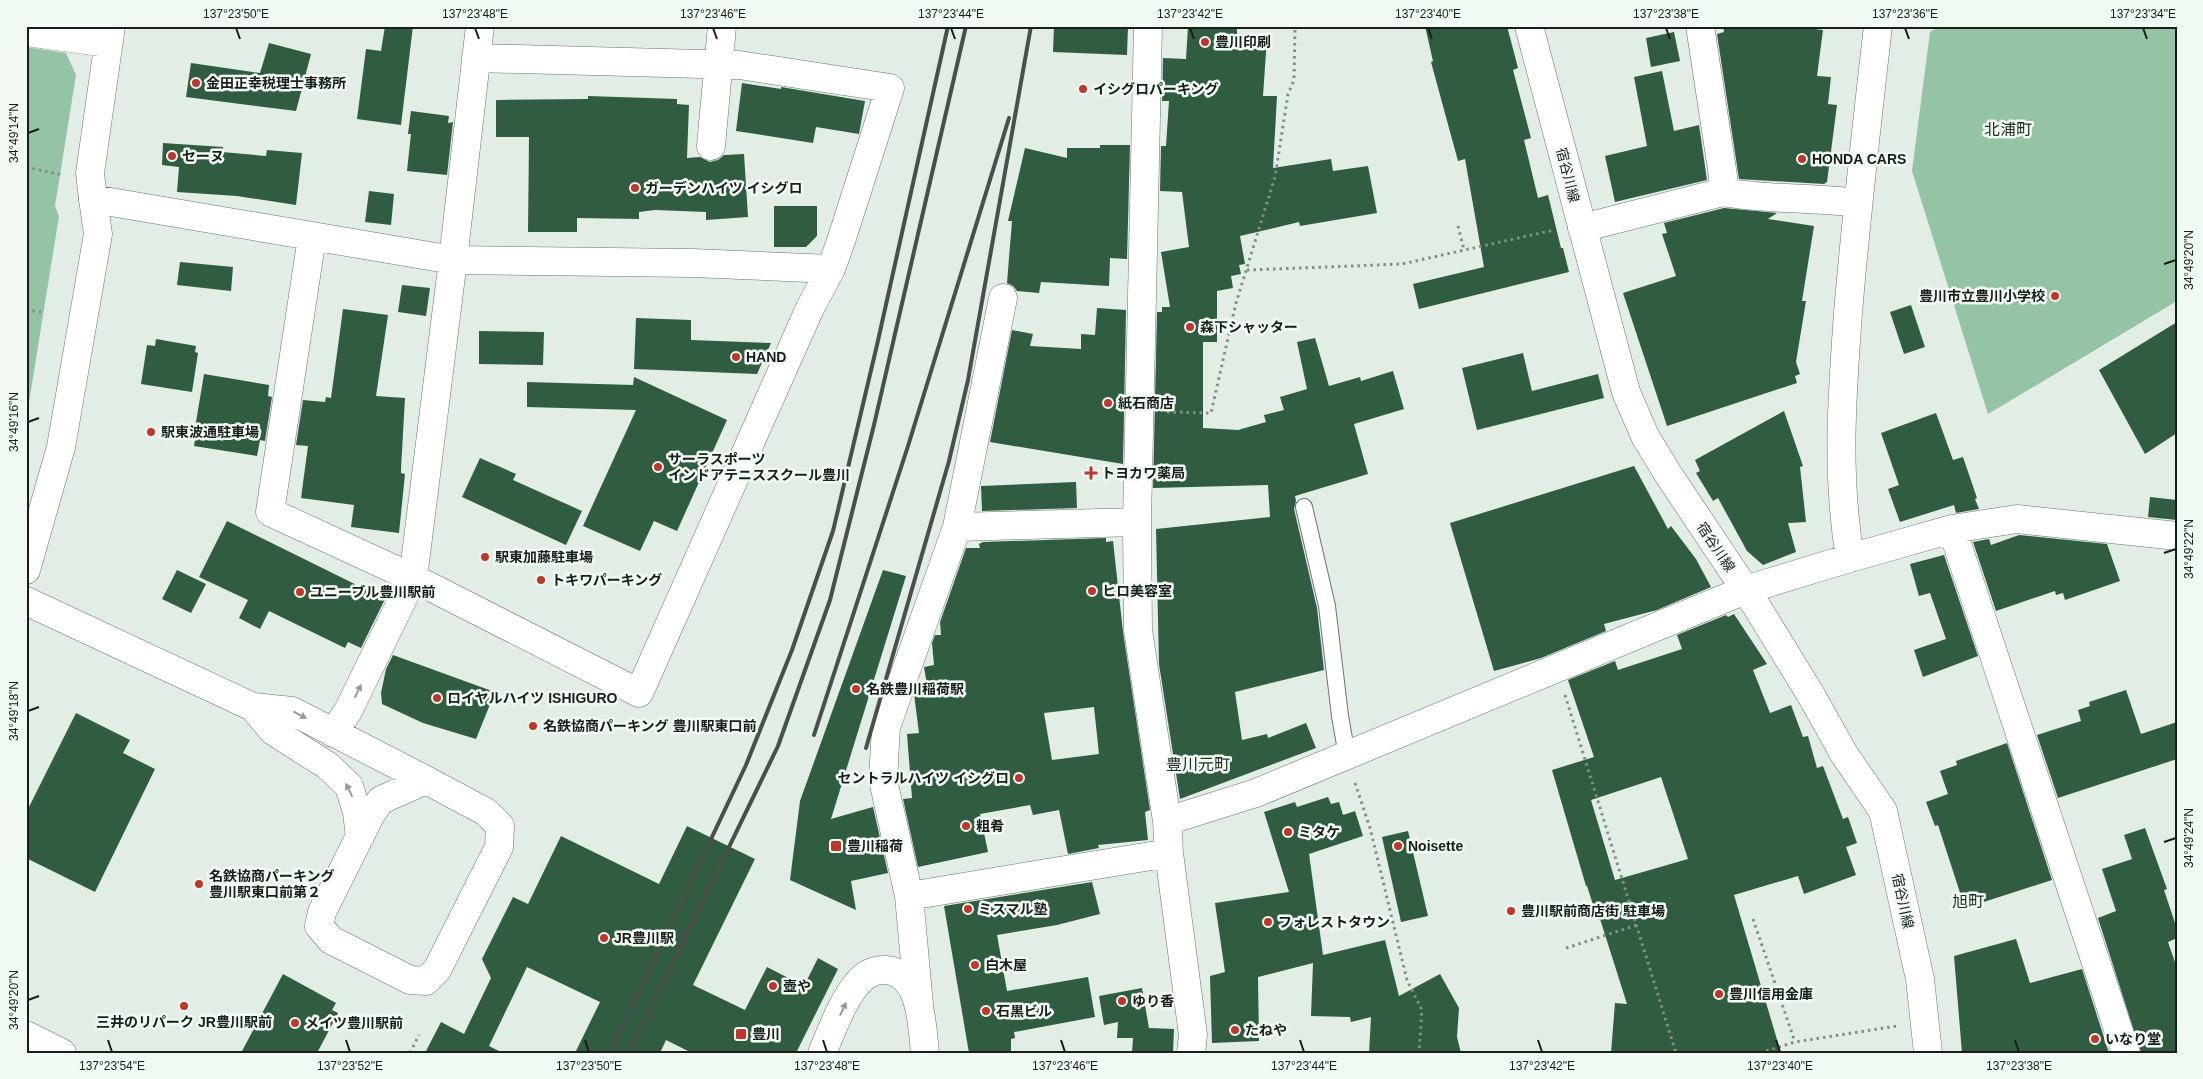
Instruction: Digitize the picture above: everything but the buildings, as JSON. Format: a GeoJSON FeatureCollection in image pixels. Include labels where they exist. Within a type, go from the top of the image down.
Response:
{"type":"FeatureCollection","features":[{"type":"Feature","properties":{"kind":"street"},"geometry":{"type":"LineString","coordinates":[[333,733],[348,711],[413,578],[480,26]]}},
{"type":"Feature","properties":{"kind":"street"},"geometry":{"type":"LineString","coordinates":[[711,146],[722,26]]}},
{"type":"Feature","properties":{"kind":"street"},"geometry":{"type":"LineString","coordinates":[[1148,26],[1137,522],[1138,630],[1167,821],[1169,853],[1192,1036],[1192,1053]]}},
{"type":"Feature","properties":{"kind":"street","name":"宿谷川線"},"geometry":{"type":"LineString","coordinates":[[1529,26],[1626,392],[1645,436],[1812,695],[1844,754],[1883,811],[1920,979],[1928,1053]]}},
{"type":"Feature","properties":{"kind":"street"},"geometry":{"type":"LineString","coordinates":[[1700,26],[1723,176],[1723,192]]}},
{"type":"Feature","properties":{"kind":"street"},"geometry":{"type":"LineString","coordinates":[[1850,558],[1843,516],[1840,414],[1857,203],[1878,26]]}},
{"type":"Feature","properties":{"kind":"street"},"geometry":{"type":"LineString","coordinates":[[26,32],[109,35],[90,174],[98,234],[63,437],[26,570]]}},
{"type":"Feature","properties":{"kind":"street"},"geometry":{"type":"LineString","coordinates":[[312,237],[270,512],[413,578],[639,693],[810,308],[831,269],[890,88],[739,65],[476,58]]}},
{"type":"Feature","properties":{"kind":"street"},"geometry":{"type":"LineString","coordinates":[[1582,228],[1723,192],[1740,195],[1857,203]]}},
{"type":"Feature","properties":{"kind":"street"},"geometry":{"type":"LineString","coordinates":[[93,199],[453,260],[692,263],[831,269]]}},
{"type":"Feature","properties":{"kind":"street"},"geometry":{"type":"LineString","coordinates":[[926,1053],[919,1005],[909,896],[883,780],[886,727],[957,527],[1003,298]]}},
{"type":"Feature","properties":{"kind":"street"},"geometry":{"type":"LineString","coordinates":[[1167,821],[1256,794],[1745,590],[1952,529],[2017,519],[2177,536]]}},
{"type":"Feature","properties":{"kind":"street"},"geometry":{"type":"LineString","coordinates":[[957,527],[1137,522]]}},
{"type":"Feature","properties":{"kind":"street"},"geometry":{"type":"LineString","coordinates":[[1952,529],[2126,1053]]}},
{"type":"Feature","properties":{"kind":"street"},"geometry":{"type":"LineString","coordinates":[[26,601],[253,707],[292,711],[426,780],[486,812],[500,826],[499,847],[437,970],[426,981],[410,980],[331,940],[320,926],[322,912],[371,814],[381,800],[426,780]]}},
{"type":"Feature","properties":{"kind":"street"},"geometry":{"type":"LineString","coordinates":[[253,707],[273,730],[328,766],[349,786],[357,812],[360,837]]}},
{"type":"Feature","properties":{"kind":"street"},"geometry":{"type":"LineString","coordinates":[[909,896],[1169,853]]}},
{"type":"Feature","properties":{"kind":"street"},"geometry":{"type":"LineString","coordinates":[[894,971],[904,965],[914,950]]}},
{"type":"Feature","properties":{"kind":"street"},"geometry":{"type":"LineString","coordinates":[[822,1053],[848,997],[866,974],[880,969],[894,971],[903,977],[919,1005]]}},
{"type":"Feature","properties":{"kind":"street"},"geometry":{"type":"LineString","coordinates":[[26,1035],[62,1053]]}},
{"type":"Feature","properties":{"kind":"lane"},"geometry":{"type":"LineString","coordinates":[[1304,507],[1327,606],[1340,716],[1347,756]]}},
{"type":"Feature","properties":{"kind":"path"},"geometry":{"type":"LineString","coordinates":[[1139,412],[1211,413],[1236,303],[1275,177],[1288,94],[1294,80],[1295,26]]}},
{"type":"Feature","properties":{"kind":"path"},"geometry":{"type":"LineString","coordinates":[[26,167],[70,177]]}},
{"type":"Feature","properties":{"kind":"path"},"geometry":{"type":"LineString","coordinates":[[1458,226],[1464,250]]}},
{"type":"Feature","properties":{"kind":"path"},"geometry":{"type":"LineString","coordinates":[[1247,270],[1402,264],[1559,228],[1582,228]]}},
{"type":"Feature","properties":{"kind":"path"},"geometry":{"type":"LineString","coordinates":[[26,310],[41,312]]}},
{"type":"Feature","properties":{"kind":"path"},"geometry":{"type":"LineString","coordinates":[[1557,669],[1676,1053]]}},
{"type":"Feature","properties":{"kind":"path"},"geometry":{"type":"LineString","coordinates":[[1347,756],[1370,828],[1407,980],[1422,1010],[1420,1053]]}},
{"type":"Feature","properties":{"kind":"path"},"geometry":{"type":"LineString","coordinates":[[1753,919],[1795,1042]]}},
{"type":"Feature","properties":{"kind":"path"},"geometry":{"type":"LineString","coordinates":[[1566,948],[1637,925]]}},
{"type":"Feature","properties":{"kind":"path"},"geometry":{"type":"LineString","coordinates":[[1760,1053],[1795,1042],[1903,1025]]}},
{"type":"Feature","properties":{"kind":"path"},"geometry":{"type":"LineString","coordinates":[[410,1053],[419,1035]]}},
{"type":"Feature","properties":{"kind":"green space","name":"豊川市立豊川小学校"},"geometry":{"type":"Polygon","coordinates":[[[1941,26],[2177,26],[2177,301],[1988,414],[1912,171],[1930,32],[1941,26]]]}},
{"type":"Feature","properties":{"kind":"green space"},"geometry":{"type":"Polygon","coordinates":[[[26,47],[66,53],[76,75],[55,206],[59,216],[26,421],[26,47]]]}},
{"type":"Feature","properties":{"kind":"railway"},"geometry":{"type":"LineString","coordinates":[[610,1053],[746,765],[792,650],[833,531],[877,345],[948,26]]}},
{"type":"Feature","properties":{"kind":"railway"},"geometry":{"type":"LineString","coordinates":[[629,1053],[778,746],[830,600],[874,425],[966,26]]}},
{"type":"Feature","properties":{"kind":"railway"},"geometry":{"type":"LineString","coordinates":[[866,748],[949,461],[968,380],[1031,26]]}},
{"type":"Feature","properties":{"kind":"railway"},"geometry":{"type":"LineString","coordinates":[[814,735],[908,446],[1009,118]]}},
{"type":"Feature","properties":{"kind":"place","name":"豊川印刷"},"geometry":{"type":"Point","coordinates":[1205,42]}},
{"type":"Feature","properties":{"kind":"place","name":"金田正幸税理士事務所"},"geometry":{"type":"Point","coordinates":[196,83]}},
{"type":"Feature","properties":{"kind":"place","name":"イシグロパーキング"},"geometry":{"type":"Point","coordinates":[1083,89]}},
{"type":"Feature","properties":{"kind":"place","name":"セーヌ"},"geometry":{"type":"Point","coordinates":[172,156]}},
{"type":"Feature","properties":{"kind":"place","name":"HONDA CARS"},"geometry":{"type":"Point","coordinates":[1802,159]}},
{"type":"Feature","properties":{"kind":"place","name":"ガーデンハイツ イシグロ"},"geometry":{"type":"Point","coordinates":[635,188]}},
{"type":"Feature","properties":{"kind":"place","name":"豊川市立豊川小学校"},"geometry":{"type":"Point","coordinates":[2055,296]}},
{"type":"Feature","properties":{"kind":"place","name":"森下シャッター"},"geometry":{"type":"Point","coordinates":[1190,327]}},
{"type":"Feature","properties":{"kind":"place","name":"HAND"},"geometry":{"type":"Point","coordinates":[736,357]}},
{"type":"Feature","properties":{"kind":"place","name":"紙石商店"},"geometry":{"type":"Point","coordinates":[1108,403]}},
{"type":"Feature","properties":{"kind":"place","name":"駅東波通駐車場"},"geometry":{"type":"Point","coordinates":[151,432]}},
{"type":"Feature","properties":{"kind":"place","name":"サーラスポーツ インドアテニススクール豊川"},"geometry":{"type":"Point","coordinates":[658,467]}},
{"type":"Feature","properties":{"kind":"place","name":"トヨカワ薬局"},"geometry":{"type":"Point","coordinates":[1091,473]}},
{"type":"Feature","properties":{"kind":"place","name":"駅東加藤駐車場"},"geometry":{"type":"Point","coordinates":[485,557]}},
{"type":"Feature","properties":{"kind":"place","name":"トキワパーキング"},"geometry":{"type":"Point","coordinates":[541,580]}},
{"type":"Feature","properties":{"kind":"place","name":"ヒロ美容室"},"geometry":{"type":"Point","coordinates":[1092,591]}},
{"type":"Feature","properties":{"kind":"place","name":"ユニーブル豊川駅前"},"geometry":{"type":"Point","coordinates":[300,592]}},
{"type":"Feature","properties":{"kind":"place","name":"名鉄豊川稲荷駅"},"geometry":{"type":"Point","coordinates":[856,689]}},
{"type":"Feature","properties":{"kind":"place","name":"ロイヤルハイツ ISHIGURO"},"geometry":{"type":"Point","coordinates":[437,698]}},
{"type":"Feature","properties":{"kind":"place","name":"名鉄協商パーキング 豊川駅東口前"},"geometry":{"type":"Point","coordinates":[533,726]}},
{"type":"Feature","properties":{"kind":"place","name":"セントラルハイツ イシグロ"},"geometry":{"type":"Point","coordinates":[1019,778]}},
{"type":"Feature","properties":{"kind":"place","name":"粗肴"},"geometry":{"type":"Point","coordinates":[966,826]}},
{"type":"Feature","properties":{"kind":"place","name":"ミタケ"},"geometry":{"type":"Point","coordinates":[1288,832]}},
{"type":"Feature","properties":{"kind":"place","name":"豊川稲荷"},"geometry":{"type":"Point","coordinates":[836,846]}},
{"type":"Feature","properties":{"kind":"place","name":"Noisette"},"geometry":{"type":"Point","coordinates":[1398,846]}},
{"type":"Feature","properties":{"kind":"place","name":"名鉄協商パーキング 豊川駅東口前第２"},"geometry":{"type":"Point","coordinates":[199,884]}},
{"type":"Feature","properties":{"kind":"place","name":"ミスマル塾"},"geometry":{"type":"Point","coordinates":[968,909]}},
{"type":"Feature","properties":{"kind":"place","name":"豊川駅前商店街 駐車場"},"geometry":{"type":"Point","coordinates":[1511,911]}},
{"type":"Feature","properties":{"kind":"place","name":"フォレストタウン"},"geometry":{"type":"Point","coordinates":[1268,922]}},
{"type":"Feature","properties":{"kind":"place","name":"JR豊川駅"},"geometry":{"type":"Point","coordinates":[604,938]}},
{"type":"Feature","properties":{"kind":"place","name":"白木屋"},"geometry":{"type":"Point","coordinates":[975,965]}},
{"type":"Feature","properties":{"kind":"place","name":"壺や"},"geometry":{"type":"Point","coordinates":[773,986]}},
{"type":"Feature","properties":{"kind":"place","name":"豊川信用金庫"},"geometry":{"type":"Point","coordinates":[1719,994]}},
{"type":"Feature","properties":{"kind":"place","name":"ゆり香"},"geometry":{"type":"Point","coordinates":[1122,1001]}},
{"type":"Feature","properties":{"kind":"place","name":"三井のリパーク JR豊川駅前"},"geometry":{"type":"Point","coordinates":[184,1006]}},
{"type":"Feature","properties":{"kind":"place","name":"石黒ビル"},"geometry":{"type":"Point","coordinates":[986,1011]}},
{"type":"Feature","properties":{"kind":"place","name":"メイツ豊川駅前"},"geometry":{"type":"Point","coordinates":[295,1023]}},
{"type":"Feature","properties":{"kind":"place","name":"たねや"},"geometry":{"type":"Point","coordinates":[1235,1030]}},
{"type":"Feature","properties":{"kind":"place","name":"豊川"},"geometry":{"type":"Point","coordinates":[741,1034]}},
{"type":"Feature","properties":{"kind":"place","name":"いなり堂"},"geometry":{"type":"Point","coordinates":[2095,1039]}},
{"type":"Feature","properties":{"kind":"district","name":"北浦町"},"geometry":{"type":"Point","coordinates":[2008,129]}},
{"type":"Feature","properties":{"kind":"district","name":"豊川元町"},"geometry":{"type":"Point","coordinates":[1198,764]}},
{"type":"Feature","properties":{"kind":"district","name":"旭町"},"geometry":{"type":"Point","coordinates":[1968,901]}}]}
